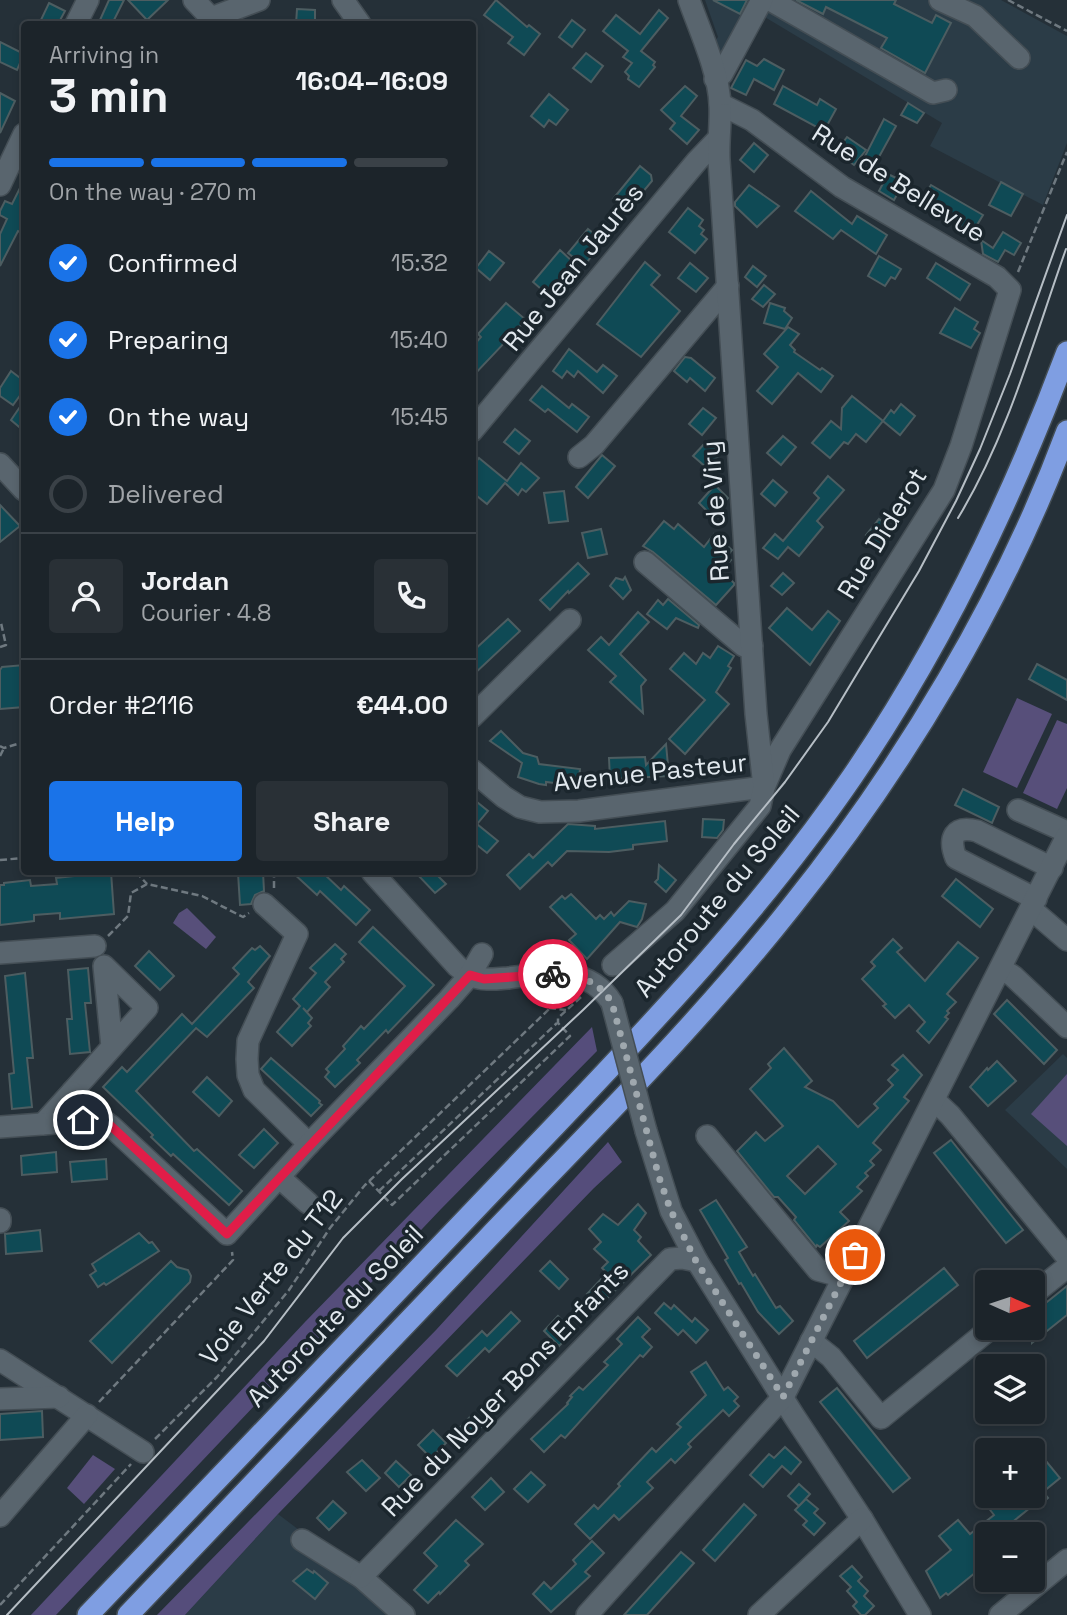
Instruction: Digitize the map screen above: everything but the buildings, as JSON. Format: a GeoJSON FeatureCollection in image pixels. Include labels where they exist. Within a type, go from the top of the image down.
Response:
{"type":"FeatureCollection","features":[{"type":"Feature","properties":{"kind":"highway","name":"Autoroute du Soleil"},"geometry":{"type":"LineString","coordinates":[[88,1615],[667,1008],[771,888],[852,777],[929,654],[1003,509],[1067,352]]}},
{"type":"Feature","properties":{"kind":"highway"},"geometry":{"type":"LineString","coordinates":[[128,1615],[673,1044],[792,907],[878,789],[947,679],[1012,557],[1067,431]]}},
{"type":"Feature","properties":{"kind":"street"},"geometry":{"type":"LineString","coordinates":[[78,21],[88,0]]}},
{"type":"Feature","properties":{"kind":"street"},"geometry":{"type":"LineString","coordinates":[[194,0],[210,21],[259,0]]}},
{"type":"Feature","properties":{"kind":"street"},"geometry":{"type":"LineString","coordinates":[[343,0],[358,21]]}},
{"type":"Feature","properties":{"kind":"street","name":"Rue de Viry"},"geometry":{"type":"LineString","coordinates":[[613,965],[675,911],[760,806],[764,787],[727,286],[718,139],[720,104],[715,79],[690,0]]}},
{"type":"Feature","properties":{"kind":"street"},"geometry":{"type":"LineString","coordinates":[[715,79],[722,74],[762,0]]}},
{"type":"Feature","properties":{"kind":"street"},"geometry":{"type":"LineString","coordinates":[[770,0],[933,93],[946,90]]}},
{"type":"Feature","properties":{"kind":"street"},"geometry":{"type":"LineString","coordinates":[[940,0],[975,16],[1019,58]]}},
{"type":"Feature","properties":{"kind":"street","name":"Rue de Bellevue"},"geometry":{"type":"LineString","coordinates":[[720,104],[752,120],[842,187],[997,277],[1010,290]]}},
{"type":"Feature","properties":{"kind":"street","name":"Rue Jean Jaurès"},"geometry":{"type":"LineString","coordinates":[[476,426],[718,139]]}},
{"type":"Feature","properties":{"kind":"street"},"geometry":{"type":"LineString","coordinates":[[1,181],[21,140]]}},
{"type":"Feature","properties":{"kind":"street"},"geometry":{"type":"LineString","coordinates":[[579,457],[594,445],[727,286]]}},
{"type":"Feature","properties":{"kind":"street","name":"Rue Diderot"},"geometry":{"type":"LineString","coordinates":[[764,787],[780,750],[944,490],[961,446],[1010,290]]}},
{"type":"Feature","properties":{"kind":"street"},"geometry":{"type":"LineString","coordinates":[[0,464],[21,487]]}},
{"type":"Feature","properties":{"kind":"street"},"geometry":{"type":"LineString","coordinates":[[645,562],[744,646],[752,646]]}},
{"type":"Feature","properties":{"kind":"street"},"geometry":{"type":"LineString","coordinates":[[476,713],[570,620]]}},
{"type":"Feature","properties":{"kind":"street","name":"Avenue Pasteur"},"geometry":{"type":"LineString","coordinates":[[476,773],[520,807],[540,812],[579,811],[764,787]]}},
{"type":"Feature","properties":{"kind":"street"},"geometry":{"type":"LineString","coordinates":[[587,1615],[783,1397],[1067,834],[1018,810]]}},
{"type":"Feature","properties":{"kind":"street"},"geometry":{"type":"LineString","coordinates":[[1052,868],[977,831],[966,828],[958,831],[952,839],[956,858],[1034,904],[1067,940]]}},
{"type":"Feature","properties":{"kind":"street"},"geometry":{"type":"LineString","coordinates":[[375,875],[457,966],[470,975],[484,979],[568,974],[584,978],[590,989],[603,990],[612,1003],[646,1131],[671,1211],[696,1261],[862,1519],[920,1615]]}},
{"type":"Feature","properties":{"kind":"street"},"geometry":{"type":"LineString","coordinates":[[264,904],[297,934],[248,1041],[248,1075],[254,1090],[309,1144]]}},
{"type":"Feature","properties":{"kind":"street"},"geometry":{"type":"LineString","coordinates":[[0,953],[95,946]]}},
{"type":"Feature","properties":{"kind":"street"},"geometry":{"type":"LineString","coordinates":[[72,1092],[227,1234],[470,975],[482,954]]}},
{"type":"Feature","properties":{"kind":"street"},"geometry":{"type":"LineString","coordinates":[[1001,969],[1013,976],[1067,1027]]}},
{"type":"Feature","properties":{"kind":"street"},"geometry":{"type":"LineString","coordinates":[[43,1124],[112,1047]]}},
{"type":"Feature","properties":{"kind":"street"},"geometry":{"type":"LineString","coordinates":[[934,1100],[950,1115],[1067,1257]]}},
{"type":"Feature","properties":{"kind":"street"},"geometry":{"type":"LineString","coordinates":[[0,1127],[97,1120],[111,1126]]}},
{"type":"Feature","properties":{"kind":"street"},"geometry":{"type":"LineString","coordinates":[[708,1136],[818,1270],[844,1277]]}},
{"type":"Feature","properties":{"kind":"street"},"geometry":{"type":"LineString","coordinates":[[279,1177],[307,1202]]}},
{"type":"Feature","properties":{"kind":"street","name":"Rue du Noyer Bons Enfants"},"geometry":{"type":"LineString","coordinates":[[361,1577],[670,1259],[696,1261]]}},
{"type":"Feature","properties":{"kind":"street"},"geometry":{"type":"LineString","coordinates":[[1045,1284],[1067,1266]]}},
{"type":"Feature","properties":{"kind":"street"},"geometry":{"type":"LineString","coordinates":[[811,1341],[831,1357],[881,1418],[976,1340]]}},
{"type":"Feature","properties":{"kind":"street"},"geometry":{"type":"LineString","coordinates":[[0,1360],[143,1452]]}},
{"type":"Feature","properties":{"kind":"street"},"geometry":{"type":"LineString","coordinates":[[0,1399],[59,1397]]}},
{"type":"Feature","properties":{"kind":"street"},"geometry":{"type":"LineString","coordinates":[[0,1516],[87,1415]]}},
{"type":"Feature","properties":{"kind":"street"},"geometry":{"type":"LineString","coordinates":[[759,1615],[862,1519]]}},
{"type":"Feature","properties":{"kind":"street"},"geometry":{"type":"LineString","coordinates":[[302,1540],[361,1577],[404,1615]]}},
{"type":"Feature","properties":{"kind":"street"},"geometry":{"type":"LineString","coordinates":[[1000,1615],[1067,1560]]}},
{"type":"Feature","properties":{"kind":"path"},"geometry":{"type":"LineString","coordinates":[[1008,0],[1067,31]]}},
{"type":"Feature","properties":{"kind":"path"},"geometry":{"type":"LineString","coordinates":[[1010,290],[1067,152]]}},
{"type":"Feature","properties":{"kind":"path"},"geometry":{"type":"LineString","coordinates":[[0,646],[6,645],[1,624]]}},
{"type":"Feature","properties":{"kind":"path"},"geometry":{"type":"LineString","coordinates":[[0,757],[2,747],[21,743]]}},
{"type":"Feature","properties":{"kind":"path"},"geometry":{"type":"LineString","coordinates":[[0,860],[21,858]]}},
{"type":"Feature","properties":{"kind":"path"},"geometry":{"type":"LineString","coordinates":[[139,875],[147,884],[202,896],[243,917],[264,904]]}},
{"type":"Feature","properties":{"kind":"path"},"geometry":{"type":"LineString","coordinates":[[95,946],[128,916],[131,893],[147,884]]}},
{"type":"Feature","properties":{"kind":"path"},"geometry":{"type":"LineString","coordinates":[[379,1191],[558,1023],[558,1018],[590,989]]}},
{"type":"Feature","properties":{"kind":"path","name":"Voie Verte du T12"},"geometry":{"type":"LineString","coordinates":[[0,1605],[233,1358],[289,1290],[330,1228],[369,1181],[549,1008],[566,1010]]}},
{"type":"Feature","properties":{"kind":"path"},"geometry":{"type":"LineString","coordinates":[[369,1181],[392,1205],[570,1036],[558,1023]]}},
{"type":"Feature","properties":{"kind":"path"},"geometry":{"type":"LineString","coordinates":[[87,1415],[233,1260],[227,1234]]}},
{"type":"Feature","properties":{"kind":"shaded area"},"geometry":{"type":"Polygon","coordinates":[[[705,0],[1001,0],[1067,36],[1067,143],[1043,205],[930,146],[942,123],[763,16],[730,48],[719,53],[714,42],[718,37],[705,0]]]}},
{"type":"Feature","properties":{"kind":"shaded area"},"geometry":{"type":"Polygon","coordinates":[[[1017,698],[1052,714],[1017,788],[983,772],[1017,698]]]}},
{"type":"Feature","properties":{"kind":"shaded area"},"geometry":{"type":"Polygon","coordinates":[[[1057,720],[1067,724],[1067,788],[1057,809],[1023,793],[1057,720]]]}},
{"type":"Feature","properties":{"kind":"shaded area"},"geometry":{"type":"Polygon","coordinates":[[[187,908],[216,937],[206,949],[173,923],[179,913],[187,908]]]}},
{"type":"Feature","properties":{"kind":"shaded area"},"geometry":{"type":"Polygon","coordinates":[[[592,1027],[597,1051],[441,1209],[56,1615],[31,1615],[305,1322],[592,1027]]]}},
{"type":"Feature","properties":{"kind":"shaded area"},"geometry":{"type":"Polygon","coordinates":[[[1063,1054],[1067,1058],[1067,1169],[1005,1110],[1063,1054]]]}},
{"type":"Feature","properties":{"kind":"shaded area"},"geometry":{"type":"Polygon","coordinates":[[[1067,1074],[1067,1146],[1031,1114],[1067,1074]]]}},
{"type":"Feature","properties":{"kind":"shaded area"},"geometry":{"type":"Polygon","coordinates":[[[608,1142],[622,1162],[278,1514],[185,1615],[157,1615],[436,1330],[608,1142]]]}},
{"type":"Feature","properties":{"kind":"shaded area"},"geometry":{"type":"Polygon","coordinates":[[[93,1455],[115,1469],[84,1504],[67,1488],[93,1455]]]}},
{"type":"Feature","properties":{"kind":"shaded area"},"geometry":{"type":"Polygon","coordinates":[[[278,1514],[361,1577],[407,1615],[185,1615],[278,1514]]]}},
{"type":"Feature","properties":{"kind":"tram line"},"geometry":{"type":"LineString","coordinates":[[7,1615],[264,1341],[343,1238],[681,915],[785,782],[828,722],[919,571],[956,501],[1010,374],[1067,215]]}},
{"type":"Feature","properties":{"kind":"tram line"},"geometry":{"type":"LineString","coordinates":[[958,518],[976,487],[1006,421],[1066,249]]}},
{"type":"Feature","properties":{"kind":"way so far"},"geometry":{"type":"LineString","coordinates":[[553,974],[584,978],[603,990],[612,1003],[659,1177],[671,1211],[696,1261],[783,1397],[855,1255]]}},
{"type":"Feature","properties":{"kind":"route"},"geometry":{"type":"LineString","coordinates":[[83,1120],[97,1120],[111,1126],[227,1234],[470,975],[498,979],[553,974]]}}]}
